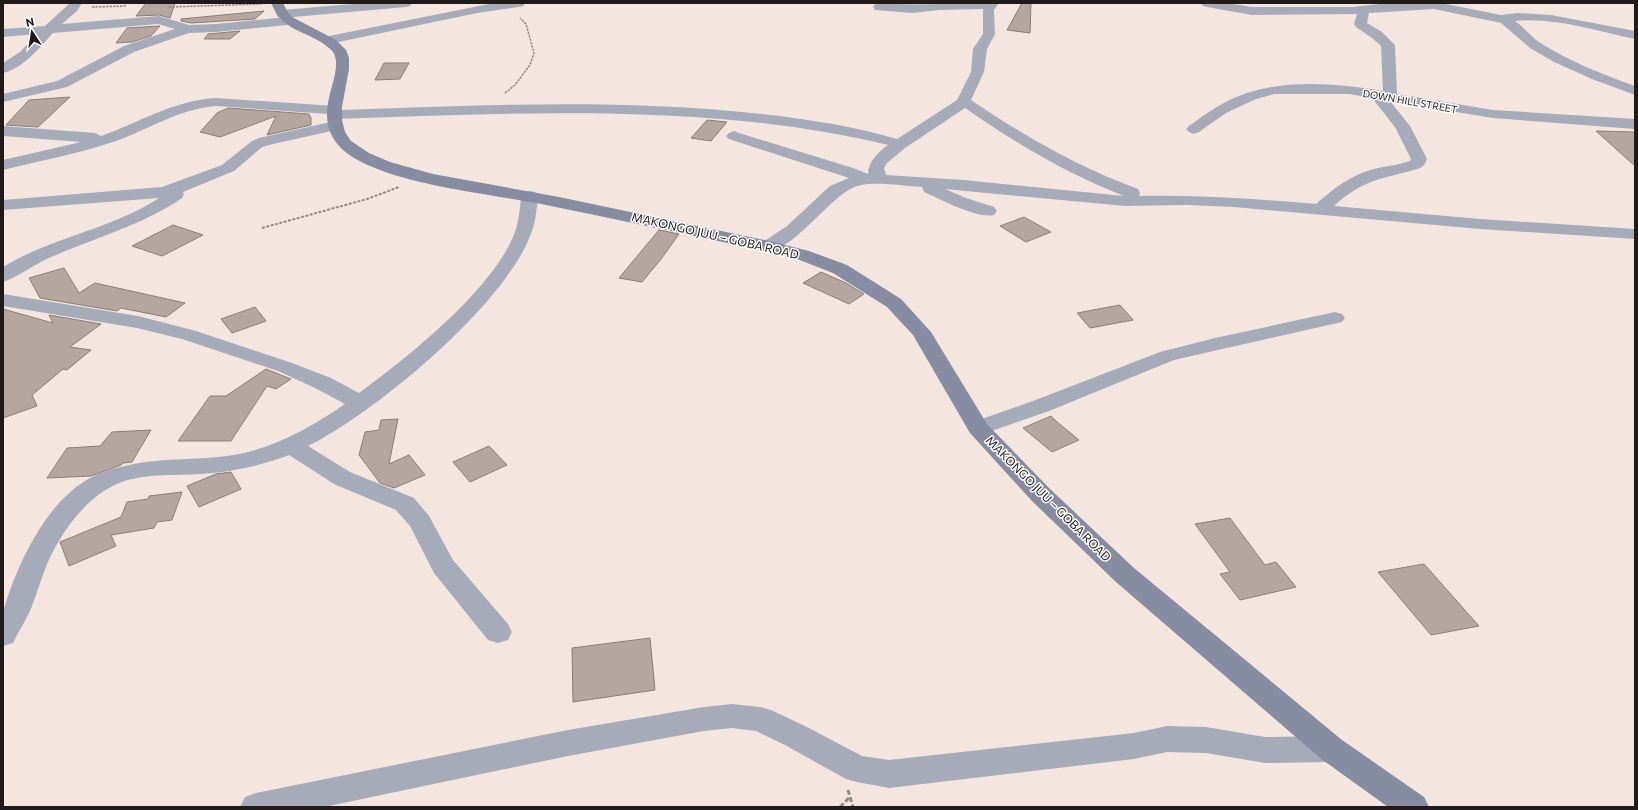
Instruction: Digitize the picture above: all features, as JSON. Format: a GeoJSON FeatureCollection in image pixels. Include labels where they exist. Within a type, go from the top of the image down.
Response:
{"type":"FeatureCollection","features":[{"type":"Feature","properties":{"kind":"street"},"geometry":{"type":"LineString","coordinates":[[3,69],[25,55],[50,28],[69,13],[76,3]]}},
{"type":"Feature","properties":{"kind":"street"},"geometry":{"type":"LineString","coordinates":[[3,98],[62,84],[129,49],[188,29],[238,26],[283,13],[406,3]]}},
{"type":"Feature","properties":{"kind":"street"},"geometry":{"type":"LineString","coordinates":[[329,40],[477,9],[519,3]]}},
{"type":"Feature","properties":{"kind":"street"},"geometry":{"type":"LineString","coordinates":[[1207,3],[1252,11],[1364,10],[1394,6],[1427,5],[1502,19],[1513,24],[1522,35],[1535,44],[1572,66],[1635,91]]}},
{"type":"Feature","properties":{"kind":"street"},"geometry":{"type":"LineString","coordinates":[[1522,16],[1526,3]]}},
{"type":"Feature","properties":{"kind":"street"},"geometry":{"type":"LineString","coordinates":[[879,7],[912,9],[939,6],[992,4]]}},
{"type":"Feature","properties":{"kind":"street"},"geometry":{"type":"LineString","coordinates":[[872,179],[876,174],[878,163],[900,144],[951,112],[964,101],[978,70],[978,53],[989,34],[990,28],[986,15],[992,4]]}},
{"type":"Feature","properties":{"kind":"street"},"geometry":{"type":"LineString","coordinates":[[1321,209],[1345,187],[1372,174],[1417,164],[1419,159],[1384,96],[1388,45],[1378,35],[1360,24],[1364,10]]}},
{"type":"Feature","properties":{"kind":"street"},"geometry":{"type":"LineString","coordinates":[[283,13],[329,40],[340,51],[344,64],[335,99],[335,117]]}},
{"type":"Feature","properties":{"kind":"street"},"geometry":{"type":"LineString","coordinates":[[1502,19],[1522,16],[1551,18],[1635,35]]}},
{"type":"Feature","properties":{"kind":"street"},"geometry":{"type":"LineString","coordinates":[[3,33],[159,20],[188,29]]}},
{"type":"Feature","properties":{"kind":"street","name":"DOWN HILL STREET"},"geometry":{"type":"LineString","coordinates":[[1194,129],[1221,110],[1251,96],[1275,90],[1323,89],[1348,90],[1493,114],[1635,124]]}},
{"type":"Feature","properties":{"kind":"street"},"geometry":{"type":"LineString","coordinates":[[964,101],[1006,130],[1065,164],[1101,182],[1154,200]]}},
{"type":"Feature","properties":{"kind":"street"},"geometry":{"type":"LineString","coordinates":[[3,165],[70,150],[108,139],[190,105],[208,102],[335,117],[487,110],[604,108],[708,113],[824,127],[900,144]]}},
{"type":"Feature","properties":{"kind":"street"},"geometry":{"type":"LineString","coordinates":[[3,205],[136,196],[164,192],[184,186],[228,168],[257,144],[335,117]]}},
{"type":"Feature","properties":{"kind":"street","name":"MAKONGO JUU – GOBA ROAD"},"geometry":{"type":"LineString","coordinates":[[335,117],[346,143],[368,159],[418,176],[528,196],[769,246],[803,255],[840,269],[894,304],[920,332],[978,428],[1041,495],[1125,575],[1331,749],[1414,807]]}},
{"type":"Feature","properties":{"kind":"street"},"geometry":{"type":"LineString","coordinates":[[3,131],[108,139]]}},
{"type":"Feature","properties":{"kind":"street"},"geometry":{"type":"LineString","coordinates":[[734,136],[872,179]]}},
{"type":"Feature","properties":{"kind":"street"},"geometry":{"type":"LineString","coordinates":[[769,246],[793,230],[836,190],[850,183],[872,179],[1125,201],[1154,200],[1234,202],[1480,224],[1635,234]]}},
{"type":"Feature","properties":{"kind":"street"},"geometry":{"type":"LineString","coordinates":[[920,182],[938,193],[988,211]]}},
{"type":"Feature","properties":{"kind":"street"},"geometry":{"type":"LineString","coordinates":[[3,276],[35,257],[138,216],[167,201],[177,194],[184,186]]}},
{"type":"Feature","properties":{"kind":"street"},"geometry":{"type":"LineString","coordinates":[[3,635],[15,613],[42,546],[63,516],[86,492],[106,480],[136,470],[198,467],[247,460],[290,446],[330,424],[361,403],[426,352],[453,327],[501,274],[514,253],[524,232],[528,212],[528,196]]}},
{"type":"Feature","properties":{"kind":"street"},"geometry":{"type":"LineString","coordinates":[[3,300],[138,322],[189,335],[285,367],[323,383],[361,403]]}},
{"type":"Feature","properties":{"kind":"street"},"geometry":{"type":"LineString","coordinates":[[978,428],[1041,406],[1167,356],[1335,318]]}},
{"type":"Feature","properties":{"kind":"street"},"geometry":{"type":"LineString","coordinates":[[290,446],[342,478],[405,504],[420,522],[443,566],[498,632]]}},
{"type":"Feature","properties":{"kind":"street"},"geometry":{"type":"LineString","coordinates":[[256,807],[568,743],[704,719],[732,716],[760,719],[796,736],[857,769],[889,774],[1134,746],[1167,740],[1206,740],[1265,750],[1331,749]]}},
{"type":"Feature","properties":{"kind":"path"},"geometry":{"type":"LineString","coordinates":[[487,110],[515,85],[530,65],[534,53],[526,24],[502,5]]}},
{"type":"Feature","properties":{"kind":"path"},"geometry":{"type":"LineString","coordinates":[[262,228],[368,199],[393,190],[418,176]]}},
{"type":"Feature","properties":{"kind":"path"},"geometry":{"type":"LineString","coordinates":[[840,807],[850,797]]}},
{"type":"Feature","properties":{"kind":"building"},"geometry":{"type":"Polygon","coordinates":[[[146,3],[175,3],[170,18],[159,15],[136,16],[146,3]]]}},
{"type":"Feature","properties":{"kind":"building"},"geometry":{"type":"Polygon","coordinates":[[[1022,3],[1031,3],[1030,33],[1007,30],[1022,3]]]}},
{"type":"Feature","properties":{"kind":"building"},"geometry":{"type":"Polygon","coordinates":[[[264,11],[255,19],[191,23],[181,21],[181,19],[264,11]]]}},
{"type":"Feature","properties":{"kind":"building"},"geometry":{"type":"Polygon","coordinates":[[[160,26],[151,36],[132,42],[116,43],[127,28],[160,26]]]}},
{"type":"Feature","properties":{"kind":"building"},"geometry":{"type":"Polygon","coordinates":[[[240,31],[230,39],[204,39],[208,34],[240,31]]]}},
{"type":"Feature","properties":{"kind":"building"},"geometry":{"type":"Polygon","coordinates":[[[384,63],[409,63],[400,79],[375,80],[384,63]]]}},
{"type":"Feature","properties":{"kind":"building"},"geometry":{"type":"Polygon","coordinates":[[[70,97],[38,127],[6,125],[29,100],[70,97]]]}},
{"type":"Feature","properties":{"kind":"building"},"geometry":{"type":"Polygon","coordinates":[[[228,108],[309,114],[311,118],[311,125],[267,135],[276,116],[220,137],[200,132],[217,113],[228,108]]]}},
{"type":"Feature","properties":{"kind":"building"},"geometry":{"type":"Polygon","coordinates":[[[707,120],[727,122],[711,141],[691,138],[707,120]]]}},
{"type":"Feature","properties":{"kind":"building"},"geometry":{"type":"Polygon","coordinates":[[[1596,131],[1635,132],[1635,166],[1596,131]]]}},
{"type":"Feature","properties":{"kind":"building"},"geometry":{"type":"Polygon","coordinates":[[[1024,217],[1051,232],[1026,242],[1000,226],[1024,217]]]}},
{"type":"Feature","properties":{"kind":"building"},"geometry":{"type":"Polygon","coordinates":[[[173,225],[203,235],[162,256],[132,246],[173,225]]]}},
{"type":"Feature","properties":{"kind":"building"},"geometry":{"type":"Polygon","coordinates":[[[659,230],[679,234],[642,282],[619,278],[659,230]]]}},
{"type":"Feature","properties":{"kind":"building"},"geometry":{"type":"Polygon","coordinates":[[[64,268],[79,293],[95,283],[185,303],[166,317],[121,308],[117,311],[40,298],[29,278],[64,268]]]}},
{"type":"Feature","properties":{"kind":"building"},"geometry":{"type":"Polygon","coordinates":[[[821,272],[846,283],[864,294],[849,304],[803,283],[821,272]]]}},
{"type":"Feature","properties":{"kind":"building"},"geometry":{"type":"Polygon","coordinates":[[[1120,305],[1133,320],[1090,328],[1077,313],[1120,305]]]}},
{"type":"Feature","properties":{"kind":"building"},"geometry":{"type":"Polygon","coordinates":[[[255,307],[266,321],[232,333],[221,319],[255,307]]]}},
{"type":"Feature","properties":{"kind":"building"},"geometry":{"type":"Polygon","coordinates":[[[3,309],[53,323],[49,315],[101,324],[70,347],[91,350],[67,370],[63,369],[32,395],[37,406],[3,418],[3,309]]]}},
{"type":"Feature","properties":{"kind":"building"},"geometry":{"type":"Polygon","coordinates":[[[266,369],[291,379],[276,389],[267,386],[231,441],[178,441],[210,396],[226,396],[266,369]]]}},
{"type":"Feature","properties":{"kind":"building"},"geometry":{"type":"Polygon","coordinates":[[[1051,416],[1079,440],[1052,452],[1023,428],[1051,416]]]}},
{"type":"Feature","properties":{"kind":"building"},"geometry":{"type":"Polygon","coordinates":[[[398,419],[389,464],[409,455],[425,475],[394,488],[380,483],[359,455],[365,432],[379,430],[381,420],[398,419]]]}},
{"type":"Feature","properties":{"kind":"building"},"geometry":{"type":"Polygon","coordinates":[[[151,430],[132,462],[123,463],[91,476],[47,478],[67,448],[100,446],[112,432],[151,430]]]}},
{"type":"Feature","properties":{"kind":"building"},"geometry":{"type":"Polygon","coordinates":[[[489,446],[507,465],[470,482],[453,462],[489,446]]]}},
{"type":"Feature","properties":{"kind":"building"},"geometry":{"type":"Polygon","coordinates":[[[231,472],[241,489],[199,507],[187,486],[216,474],[231,472]]]}},
{"type":"Feature","properties":{"kind":"building"},"geometry":{"type":"Polygon","coordinates":[[[182,492],[172,520],[157,522],[154,528],[111,535],[116,546],[69,566],[60,542],[121,517],[127,502],[148,499],[149,496],[182,492]]]}},
{"type":"Feature","properties":{"kind":"building"},"geometry":{"type":"Polygon","coordinates":[[[1230,518],[1265,565],[1276,562],[1296,587],[1240,600],[1220,574],[1230,572],[1195,524],[1230,518]]]}},
{"type":"Feature","properties":{"kind":"building"},"geometry":{"type":"Polygon","coordinates":[[[1424,564],[1479,626],[1431,635],[1378,572],[1424,564]]]}},
{"type":"Feature","properties":{"kind":"building"},"geometry":{"type":"Polygon","coordinates":[[[650,638],[655,690],[573,702],[572,648],[650,638]]]}}]}
